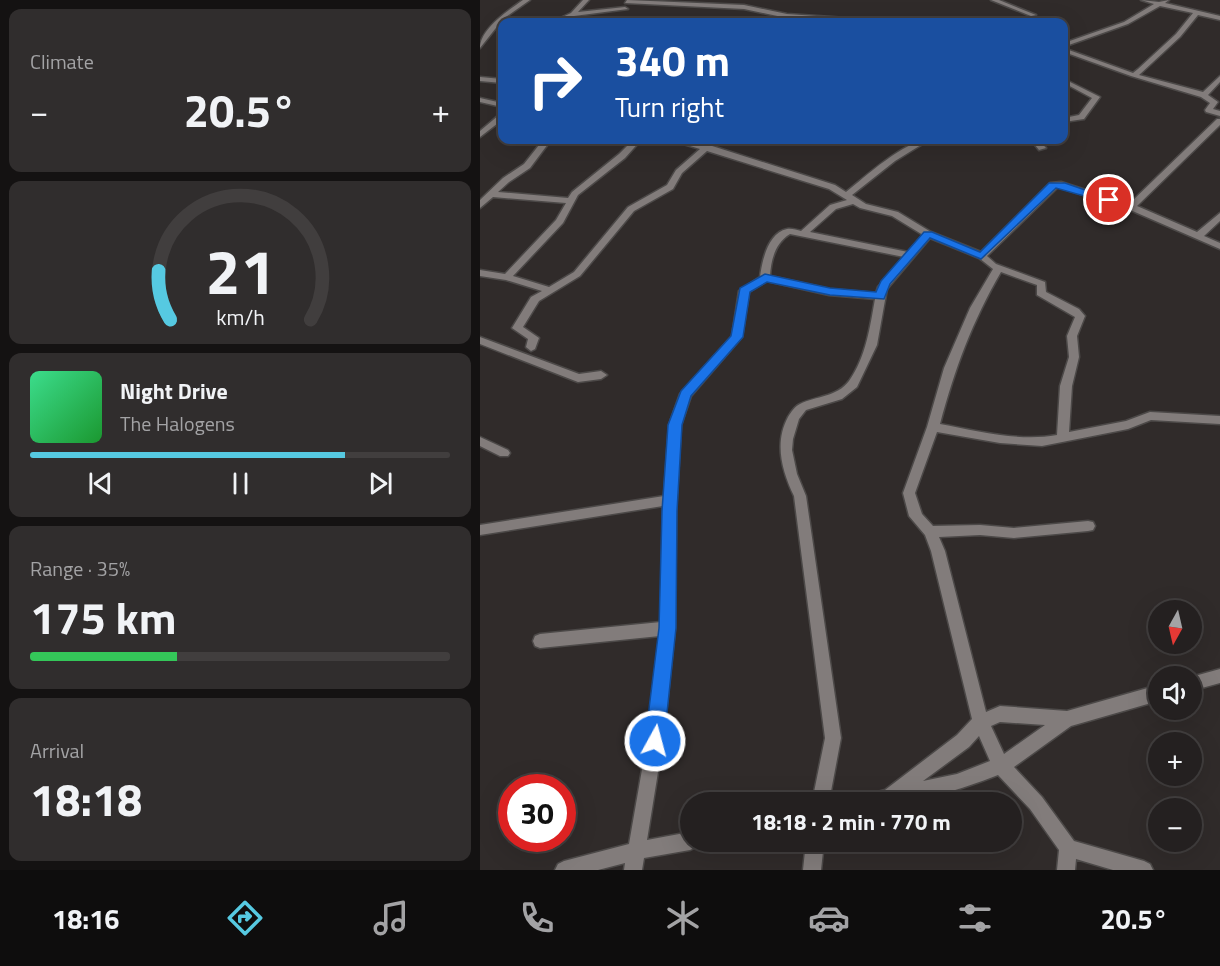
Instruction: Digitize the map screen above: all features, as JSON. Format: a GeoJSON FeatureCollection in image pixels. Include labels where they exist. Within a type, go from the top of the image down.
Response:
{"type":"FeatureCollection","features":[{"type":"Feature","properties":{"kind":"street"},"geometry":{"type":"LineString","coordinates":[[501,18],[527,0]]}},
{"type":"Feature","properties":{"kind":"street"},"geometry":{"type":"LineString","coordinates":[[573,14],[586,0]]}},
{"type":"Feature","properties":{"kind":"street"},"geometry":{"type":"LineString","coordinates":[[994,0],[1033,15]]}},
{"type":"Feature","properties":{"kind":"street"},"geometry":{"type":"LineString","coordinates":[[1144,0],[1164,2],[1220,18]]}},
{"type":"Feature","properties":{"kind":"street"},"geometry":{"type":"LineString","coordinates":[[564,18],[573,14],[627,3],[682,1],[744,3],[787,16],[817,18]]}},
{"type":"Feature","properties":{"kind":"street"},"geometry":{"type":"LineString","coordinates":[[1068,44],[1126,23],[1164,2]]}},
{"type":"Feature","properties":{"kind":"street"},"geometry":{"type":"LineString","coordinates":[[625,18],[627,3]]}},
{"type":"Feature","properties":{"kind":"street"},"geometry":{"type":"LineString","coordinates":[[1133,75],[1144,70],[1155,55],[1176,40],[1196,13]]}},
{"type":"Feature","properties":{"kind":"street"},"geometry":{"type":"LineString","coordinates":[[480,46],[498,22]]}},
{"type":"Feature","properties":{"kind":"street"},"geometry":{"type":"LineString","coordinates":[[1068,51],[1133,75],[1204,95],[1214,102],[1209,110],[1220,114]]}},
{"type":"Feature","properties":{"kind":"street"},"geometry":{"type":"LineString","coordinates":[[480,80],[498,81]]}},
{"type":"Feature","properties":{"kind":"street"},"geometry":{"type":"LineString","coordinates":[[1204,95],[1218,82]]}},
{"type":"Feature","properties":{"kind":"street"},"geometry":{"type":"LineString","coordinates":[[1068,83],[1096,97],[1080,117],[1068,119]]}},
{"type":"Feature","properties":{"kind":"street"},"geometry":{"type":"LineString","coordinates":[[480,100],[498,104]]}},
{"type":"Feature","properties":{"kind":"street"},"geometry":{"type":"LineString","coordinates":[[480,135],[498,120]]}},
{"type":"Feature","properties":{"kind":"street"},"geometry":{"type":"LineString","coordinates":[[1131,207],[1220,121]]}},
{"type":"Feature","properties":{"kind":"street"},"geometry":{"type":"LineString","coordinates":[[480,205],[490,194],[527,166],[544,144]]}},
{"type":"Feature","properties":{"kind":"street"},"geometry":{"type":"LineString","coordinates":[[507,277],[560,221],[570,201],[633,144]]}},
{"type":"Feature","properties":{"kind":"street"},"geometry":{"type":"LineString","coordinates":[[695,144],[832,187],[851,198],[895,214],[928,234],[981,256],[998,268],[1038,282],[1043,287],[1041,293],[1080,314],[1072,336],[1074,357],[1066,386],[1063,436]]}},
{"type":"Feature","properties":{"kind":"street"},"geometry":{"type":"LineString","coordinates":[[804,233],[833,207],[851,198],[892,159],[918,144]]}},
{"type":"Feature","properties":{"kind":"street"},"geometry":{"type":"LineString","coordinates":[[1038,144],[1042,148]]}},
{"type":"Feature","properties":{"kind":"street"},"geometry":{"type":"LineString","coordinates":[[531,347],[534,338],[519,330],[518,325],[530,304],[577,274],[631,209],[670,187],[679,172],[706,147]]}},
{"type":"Feature","properties":{"kind":"street"},"geometry":{"type":"LineString","coordinates":[[981,256],[1053,185],[1062,185],[1131,207],[1220,246]]}},
{"type":"Feature","properties":{"kind":"street"},"geometry":{"type":"LineString","coordinates":[[490,194],[570,201]]}},
{"type":"Feature","properties":{"kind":"street"},"geometry":{"type":"LineString","coordinates":[[1198,236],[1220,216]]}},
{"type":"Feature","properties":{"kind":"street"},"geometry":{"type":"LineString","coordinates":[[765,278],[767,259],[782,234],[789,231],[909,255]]}},
{"type":"Feature","properties":{"kind":"street"},"geometry":{"type":"LineString","coordinates":[[823,792],[833,738],[800,496],[791,480],[787,457],[788,430],[802,406],[838,396],[853,384],[872,345],[880,296],[885,284],[928,234]]}},
{"type":"Feature","properties":{"kind":"street"},"geometry":{"type":"LineString","coordinates":[[998,268],[975,308],[950,368],[933,427],[909,493],[916,516],[930,532],[938,551],[981,722],[1001,766],[1036,803],[1068,848],[1144,870]]}},
{"type":"Feature","properties":{"kind":"street"},"geometry":{"type":"LineString","coordinates":[[480,282],[484,273],[507,277],[550,290]]}},
{"type":"Feature","properties":{"kind":"street"},"geometry":{"type":"LineString","coordinates":[[633,870],[655,741],[668,628],[670,500],[675,425],[680,403],[737,337],[744,291],[765,278],[830,292],[880,296]]}},
{"type":"Feature","properties":{"kind":"street"},"geometry":{"type":"LineString","coordinates":[[480,340],[578,378],[601,375]]}},
{"type":"Feature","properties":{"kind":"street"},"geometry":{"type":"LineString","coordinates":[[933,427],[1000,439],[1035,442],[1128,425],[1150,416],[1220,420]]}},
{"type":"Feature","properties":{"kind":"street"},"geometry":{"type":"LineString","coordinates":[[480,441],[504,453]]}},
{"type":"Feature","properties":{"kind":"street"},"geometry":{"type":"LineString","coordinates":[[480,530],[670,500]]}},
{"type":"Feature","properties":{"kind":"street"},"geometry":{"type":"LineString","coordinates":[[930,532],[980,530],[1014,533],[1088,526]]}},
{"type":"Feature","properties":{"kind":"street"},"geometry":{"type":"LineString","coordinates":[[540,641],[668,628]]}},
{"type":"Feature","properties":{"kind":"street"},"geometry":{"type":"LineString","coordinates":[[1202,681],[1220,676]]}},
{"type":"Feature","properties":{"kind":"street"},"geometry":{"type":"LineString","coordinates":[[910,792],[957,782],[1001,766],[1067,719],[1148,696]]}},
{"type":"Feature","properties":{"kind":"street"},"geometry":{"type":"LineString","coordinates":[[894,792],[963,741],[981,722],[1000,714],[1067,719]]}},
{"type":"Feature","properties":{"kind":"street"},"geometry":{"type":"LineString","coordinates":[[564,870],[636,851],[680,843]]}},
{"type":"Feature","properties":{"kind":"street"},"geometry":{"type":"LineString","coordinates":[[1066,870],[1068,848]]}},
{"type":"Feature","properties":{"kind":"street"},"geometry":{"type":"LineString","coordinates":[[812,870],[814,852]]}},
{"type":"Feature","properties":{"kind":"route"},"geometry":{"type":"LineString","coordinates":[[655,741],[668,628],[669,511],[675,425],[680,403],[686,394],[737,337],[744,291],[758,280],[770,278],[830,292],[880,296],[885,284],[928,234],[981,256],[1022,219],[1053,185],[1062,185],[1109,200]]}}]}
